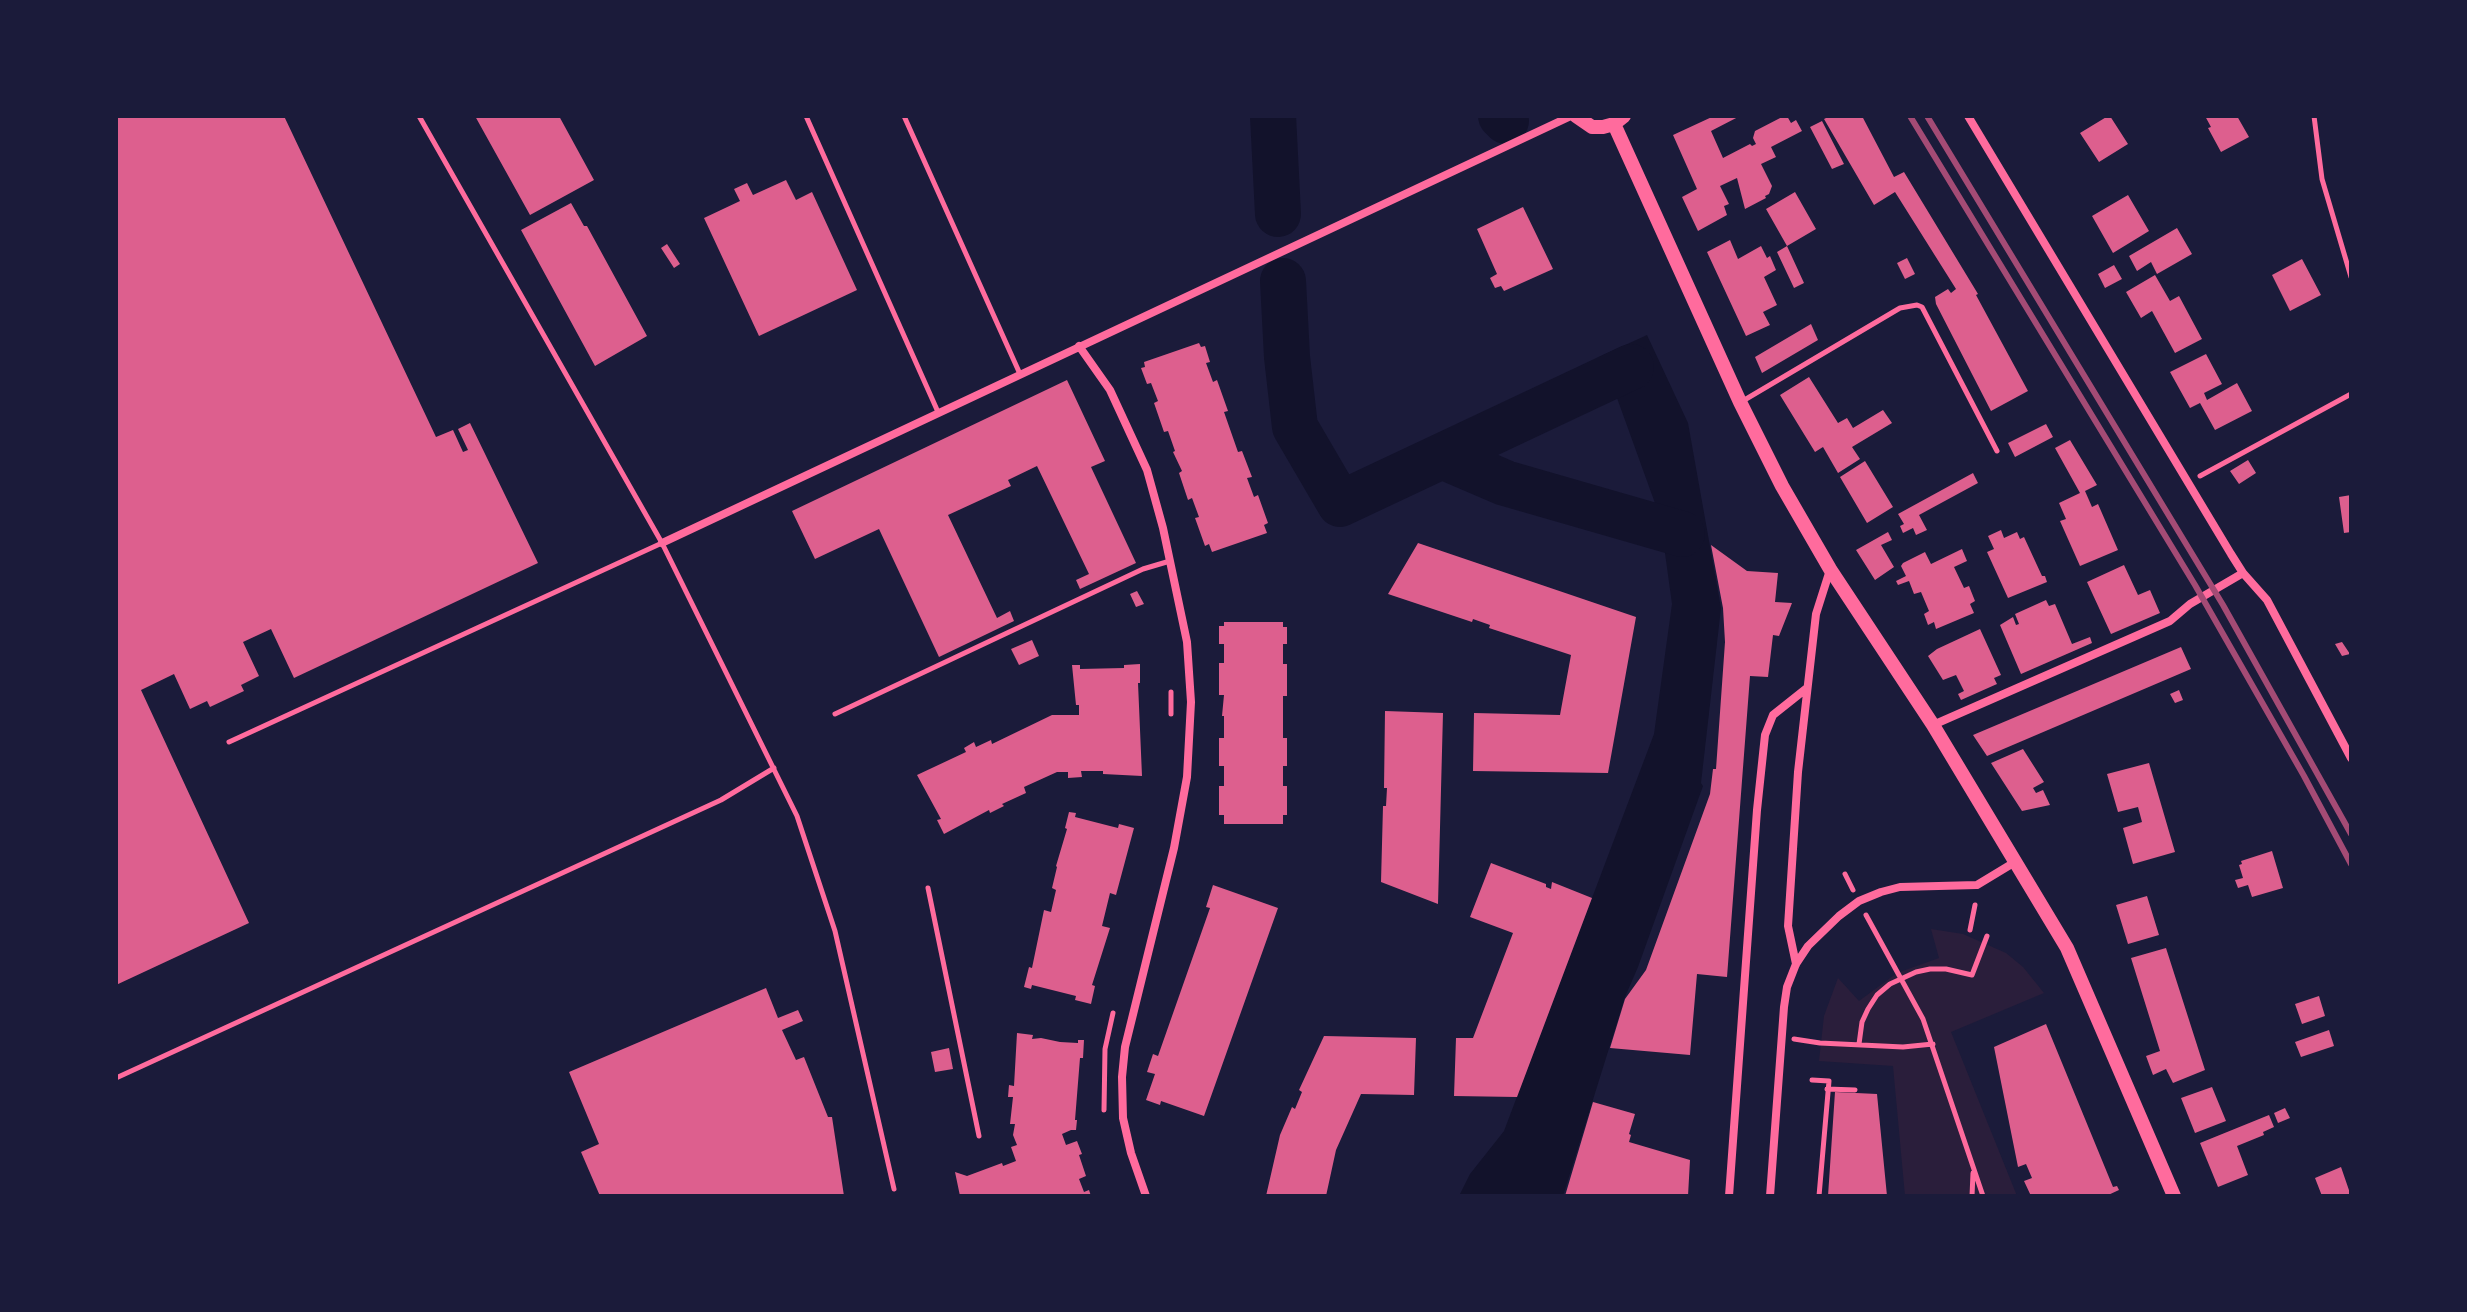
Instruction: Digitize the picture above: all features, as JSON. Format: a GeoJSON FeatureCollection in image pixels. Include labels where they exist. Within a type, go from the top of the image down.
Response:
{"type":"FeatureCollection","features":[{"type":"Feature","properties":{"kind":"street"},"geometry":{"type":"LineString","coordinates":[[662,543],[1548,127],[1574,116],[1592,127],[1603,127],[1619,120],[1740,402],[1782,486],[1830,569],[1933,725],[2067,948],[2174,1196]]}},
{"type":"Feature","properties":{"kind":"street"},"geometry":{"type":"LineString","coordinates":[[1968,116],[2243,573],[2267,600],[2351,758]]}},
{"type":"Feature","properties":{"kind":"street"},"geometry":{"type":"LineString","coordinates":[[1079,346],[1110,390],[1147,470],[1171,561],[1187,642],[1191,702],[1187,777],[1174,848],[1125,1047],[1122,1077],[1123,1118],[1146,1196]]}},
{"type":"Feature","properties":{"kind":"street"},"geometry":{"type":"LineString","coordinates":[[1796,964],[1788,914],[1807,688],[1816,614],[1830,569]]}},
{"type":"Feature","properties":{"kind":"street"},"geometry":{"type":"LineString","coordinates":[[1933,725],[2170,621],[2190,604],[2243,573]]}},
{"type":"Feature","properties":{"kind":"street"},"geometry":{"type":"LineString","coordinates":[[1729,1196],[1765,735],[1773,715],[1807,688]]}},
{"type":"Feature","properties":{"kind":"street"},"geometry":{"type":"LineString","coordinates":[[1770,1196],[1787,987],[1796,964],[1808,946],[1859,901],[1900,887],[1977,885],[2015,862]]}},
{"type":"Feature","properties":{"kind":"lane"},"geometry":{"type":"LineString","coordinates":[[419,116],[662,543],[797,816],[835,931],[894,1189]]}},
{"type":"Feature","properties":{"kind":"lane"},"geometry":{"type":"LineString","coordinates":[[806,116],[938,412]]}},
{"type":"Feature","properties":{"kind":"lane"},"geometry":{"type":"LineString","coordinates":[[904,116],[1020,374]]}},
{"type":"Feature","properties":{"kind":"lane"},"geometry":{"type":"LineString","coordinates":[[1740,402],[1900,308],[1917,305],[1922,307],[1997,451]]}},
{"type":"Feature","properties":{"kind":"lane"},"geometry":{"type":"LineString","coordinates":[[229,742],[662,543]]}},
{"type":"Feature","properties":{"kind":"lane"},"geometry":{"type":"LineString","coordinates":[[835,714],[1143,569],[1171,561]]}},
{"type":"Feature","properties":{"kind":"lane"},"geometry":{"type":"LineString","coordinates":[[116,1078],[721,800],[774,768]]}},
{"type":"Feature","properties":{"kind":"lane"},"geometry":{"type":"LineString","coordinates":[[928,888],[979,1136]]}},
{"type":"Feature","properties":{"kind":"path"},"geometry":{"type":"LineString","coordinates":[[2314,116],[2322,179],[2351,277]]}},
{"type":"Feature","properties":{"kind":"path"},"geometry":{"type":"LineString","coordinates":[[2188,482],[2351,394]]}},
{"type":"Feature","properties":{"kind":"path"},"geometry":{"type":"LineString","coordinates":[[1171,691],[1171,719]]}},
{"type":"Feature","properties":{"kind":"path"},"geometry":{"type":"LineString","coordinates":[[1845,874],[1853,891]]}},
{"type":"Feature","properties":{"kind":"path"},"geometry":{"type":"LineString","coordinates":[[1970,930],[1975,905]]}},
{"type":"Feature","properties":{"kind":"path"},"geometry":{"type":"LineString","coordinates":[[1866,915],[1923,1019],[1983,1196]]}},
{"type":"Feature","properties":{"kind":"path"},"geometry":{"type":"LineString","coordinates":[[1859,1044],[1862,1022],[1877,995],[1899,978],[1930,969],[1972,975],[1987,936]]}},
{"type":"Feature","properties":{"kind":"path"},"geometry":{"type":"LineString","coordinates":[[1104,1115],[1105,1049],[1114,1012]]}},
{"type":"Feature","properties":{"kind":"path"},"geometry":{"type":"LineString","coordinates":[[1791,1038],[1903,1047],[1933,1044]]}},
{"type":"Feature","properties":{"kind":"path"},"geometry":{"type":"LineString","coordinates":[[1812,1080],[1829,1081],[1819,1196]]}},
{"type":"Feature","properties":{"kind":"path"},"geometry":{"type":"LineString","coordinates":[[1827,1089],[1855,1090]]}},
{"type":"Feature","properties":{"kind":"path"},"geometry":{"type":"LineString","coordinates":[[1972,1196],[1974,1168]]}},
{"type":"Feature","properties":{"kind":"shaded area"},"geometry":{"type":"Polygon","coordinates":[[[1647,335],[1688,423],[1721,608],[1703,786],[1625,997],[1563,1196],[1459,1196],[1470,1174],[1504,1131],[1654,734],[1672,604],[1660,517],[1599,357],[1647,335]]]}},
{"type":"Feature","properties":{"kind":"shaded area"},"geometry":{"type":"Polygon","coordinates":[[[1931,929],[1963,934],[2006,953],[2023,967],[2044,993],[1951,1032],[2017,1196],[1905,1196],[1893,1066],[1819,1061],[1824,1016],[1838,978],[1859,1001],[1897,973],[1939,958],[1931,929]]]}},
{"type":"Feature","properties":{"kind":"building"},"geometry":{"type":"Polygon","coordinates":[[[116,116],[284,116],[436,437],[453,430],[463,452],[468,450],[458,429],[470,423],[538,563],[294,678],[271,629],[243,642],[259,676],[241,685],[244,691],[210,707],[207,701],[190,709],[174,674],[141,690],[249,923],[116,985],[116,116]]]}},
{"type":"Feature","properties":{"kind":"building"},"geometry":{"type":"Polygon","coordinates":[[[475,116],[559,116],[594,180],[530,215],[475,116]]]}},
{"type":"Feature","properties":{"kind":"building"},"geometry":{"type":"Polygon","coordinates":[[[1714,116],[1740,116],[1711,131],[1723,158],[1756,144],[1753,138],[1755,131],[1784,116],[1791,123],[1796,120],[1802,131],[1771,147],[1776,157],[1761,164],[1772,186],[1766,198],[1745,209],[1737,178],[1720,186],[1729,204],[1724,206],[1727,215],[1698,231],[1682,197],[1697,189],[1673,135],[1714,116]]]}},
{"type":"Feature","properties":{"kind":"building"},"geometry":{"type":"Polygon","coordinates":[[[1830,116],[1862,116],[1894,177],[1904,172],[1978,294],[2028,391],[1991,411],[1936,304],[1935,297],[1948,289],[1951,293],[1956,289],[1895,192],[1874,205],[1824,119],[1830,116]]]}},
{"type":"Feature","properties":{"kind":"building"},"geometry":{"type":"Polygon","coordinates":[[[2108,116],[2128,144],[2099,162],[2080,133],[2108,116]]]}},
{"type":"Feature","properties":{"kind":"building"},"geometry":{"type":"Polygon","coordinates":[[[2205,116],[2237,116],[2249,137],[2221,152],[2205,116]]]}},
{"type":"Feature","properties":{"kind":"building"},"geometry":{"type":"Polygon","coordinates":[[[1822,121],[1844,164],[1832,169],[1810,127],[1822,121]]]}},
{"type":"Feature","properties":{"kind":"building"},"geometry":{"type":"Polygon","coordinates":[[[786,180],[796,200],[812,192],[857,290],[759,336],[704,218],[740,201],[734,189],[747,183],[753,195],[786,180]]]}},
{"type":"Feature","properties":{"kind":"building"},"geometry":{"type":"Polygon","coordinates":[[[1795,192],[1816,229],[1787,246],[1766,209],[1795,192]]]}},
{"type":"Feature","properties":{"kind":"building"},"geometry":{"type":"Polygon","coordinates":[[[2128,195],[2149,231],[2113,253],[2092,216],[2128,195]]]}},
{"type":"Feature","properties":{"kind":"building"},"geometry":{"type":"Polygon","coordinates":[[[571,203],[584,226],[587,226],[647,336],[595,366],[521,230],[571,203]]]}},
{"type":"Feature","properties":{"kind":"building"},"geometry":{"type":"Polygon","coordinates":[[[1523,207],[1553,269],[1504,291],[1501,286],[1495,288],[1490,278],[1497,274],[1477,229],[1523,207]]]}},
{"type":"Feature","properties":{"kind":"building"},"geometry":{"type":"Polygon","coordinates":[[[2177,228],[2192,254],[2157,274],[2151,262],[2137,271],[2129,256],[2177,228]]]}},
{"type":"Feature","properties":{"kind":"building"},"geometry":{"type":"Polygon","coordinates":[[[1730,240],[1738,259],[1761,246],[1776,270],[1764,277],[1777,305],[1763,312],[1770,325],[1746,336],[1707,252],[1730,240]]]}},
{"type":"Feature","properties":{"kind":"building"},"geometry":{"type":"Polygon","coordinates":[[[667,244],[680,264],[674,268],[661,248],[667,244]]]}},
{"type":"Feature","properties":{"kind":"building"},"geometry":{"type":"Polygon","coordinates":[[[1787,246],[1804,283],[1794,288],[1777,252],[1787,246]]]}},
{"type":"Feature","properties":{"kind":"building"},"geometry":{"type":"Polygon","coordinates":[[[1907,258],[1915,274],[1905,279],[1897,263],[1907,258]]]}},
{"type":"Feature","properties":{"kind":"building"},"geometry":{"type":"Polygon","coordinates":[[[2302,259],[2321,295],[2290,311],[2272,275],[2302,259]]]}},
{"type":"Feature","properties":{"kind":"building"},"geometry":{"type":"Polygon","coordinates":[[[2114,265],[2122,279],[2105,288],[2098,274],[2114,265]]]}},
{"type":"Feature","properties":{"kind":"building"},"geometry":{"type":"Polygon","coordinates":[[[2155,275],[2170,301],[2179,296],[2202,339],[2175,353],[2152,311],[2141,318],[2126,292],[2155,275]]]}},
{"type":"Feature","properties":{"kind":"building"},"geometry":{"type":"Polygon","coordinates":[[[1811,324],[1818,340],[1762,373],[1755,357],[1811,324]]]}},
{"type":"Feature","properties":{"kind":"building"},"geometry":{"type":"Polygon","coordinates":[[[1199,343],[1201,347],[1205,346],[1210,362],[1206,363],[1213,382],[1217,380],[1238,452],[1242,451],[1252,477],[1247,478],[1254,497],[1258,495],[1268,523],[1264,525],[1267,533],[1212,552],[1209,544],[1205,546],[1195,518],[1199,517],[1192,498],[1188,500],[1168,431],[1164,432],[1154,403],[1158,401],[1141,368],[1145,367],[1144,362],[1199,343]]]}},
{"type":"Feature","properties":{"kind":"building"},"geometry":{"type":"Polygon","coordinates":[[[2206,354],[2222,384],[2204,393],[2207,400],[2237,383],[2252,411],[2215,430],[2200,403],[2190,408],[2170,372],[2206,354]]]}},
{"type":"Feature","properties":{"kind":"building"},"geometry":{"type":"Polygon","coordinates":[[[1809,377],[1838,423],[1847,418],[1853,428],[1883,410],[1892,423],[1852,447],[1860,459],[1838,473],[1823,447],[1815,452],[1780,395],[1809,377]]]}},
{"type":"Feature","properties":{"kind":"building"},"geometry":{"type":"Polygon","coordinates":[[[1067,380],[1105,461],[1091,467],[1136,563],[1080,589],[1076,580],[1089,574],[1037,466],[1008,480],[1011,486],[948,515],[997,618],[1010,611],[1014,621],[939,657],[879,529],[815,559],[792,511],[1067,380]]]}},
{"type":"Feature","properties":{"kind":"building"},"geometry":{"type":"Polygon","coordinates":[[[2046,424],[2053,437],[2015,457],[2008,443],[2046,424]]]}},
{"type":"Feature","properties":{"kind":"building"},"geometry":{"type":"Polygon","coordinates":[[[2070,440],[2097,485],[2085,491],[2092,507],[2098,504],[2118,550],[2080,566],[2060,521],[2066,519],[2059,503],[2080,493],[2055,448],[2070,440]]]}},
{"type":"Feature","properties":{"kind":"building"},"geometry":{"type":"Polygon","coordinates":[[[2248,460],[2256,473],[2239,484],[2230,471],[2248,460]]]}},
{"type":"Feature","properties":{"kind":"building"},"geometry":{"type":"Polygon","coordinates":[[[1865,461],[1893,507],[1867,523],[1840,477],[1865,461]]]}},
{"type":"Feature","properties":{"kind":"building"},"geometry":{"type":"Polygon","coordinates":[[[1973,473],[1978,483],[1919,515],[1927,530],[1916,535],[1913,528],[1903,533],[1900,526],[1904,524],[1898,514],[1973,473]]]}},
{"type":"Feature","properties":{"kind":"building"},"geometry":{"type":"Polygon","coordinates":[[[2351,495],[2351,532],[2344,533],[2339,497],[2351,495]]]}},
{"type":"Feature","properties":{"kind":"building"},"geometry":{"type":"Polygon","coordinates":[[[2001,530],[2004,538],[2017,532],[2020,539],[2024,537],[2047,582],[2008,598],[1987,552],[1994,549],[1988,536],[2001,530]]]}},
{"type":"Feature","properties":{"kind":"building"},"geometry":{"type":"Polygon","coordinates":[[[1888,532],[1892,540],[1881,545],[1894,567],[1875,580],[1856,550],[1888,532]]]}},
{"type":"Feature","properties":{"kind":"building"},"geometry":{"type":"Polygon","coordinates":[[[1418,543],[1636,617],[1608,773],[1473,771],[1474,713],[1560,715],[1571,655],[1489,628],[1490,625],[1473,619],[1472,622],[1388,594],[1418,543]]]}},
{"type":"Feature","properties":{"kind":"building"},"geometry":{"type":"Polygon","coordinates":[[[1711,545],[1747,571],[1778,573],[1775,602],[1792,603],[1779,636],[1773,635],[1768,677],[1750,676],[1727,977],[1697,974],[1690,1055],[1610,1048],[1625,999],[1646,970],[1710,794],[1713,769],[1716,769],[1725,642],[1723,608],[1711,545]]]}},
{"type":"Feature","properties":{"kind":"building"},"geometry":{"type":"Polygon","coordinates":[[[1962,549],[1967,561],[1954,567],[1964,588],[1969,586],[1975,601],[1970,604],[1974,613],[1936,629],[1934,622],[1928,625],[1924,614],[1929,611],[1921,592],[1914,594],[1909,581],[1898,585],[1896,581],[1906,576],[1901,566],[1903,563],[1925,552],[1931,564],[1962,549]]]}},
{"type":"Feature","properties":{"kind":"building"},"geometry":{"type":"Polygon","coordinates":[[[2124,565],[2138,595],[2150,590],[2160,613],[2111,634],[2087,582],[2124,565]]]}},
{"type":"Feature","properties":{"kind":"building"},"geometry":{"type":"Polygon","coordinates":[[[1137,591],[1144,604],[1136,607],[1130,594],[1137,591]]]}},
{"type":"Feature","properties":{"kind":"building"},"geometry":{"type":"Polygon","coordinates":[[[2046,600],[2049,606],[2055,604],[2072,644],[2090,637],[2092,643],[2021,674],[2000,625],[2013,617],[2016,625],[2019,624],[2015,614],[2046,600]]]}},
{"type":"Feature","properties":{"kind":"building"},"geometry":{"type":"Polygon","coordinates":[[[1224,622],[1283,622],[1283,627],[1287,627],[1287,644],[1283,644],[1283,664],[1287,664],[1283,738],[1287,738],[1287,766],[1283,766],[1283,786],[1287,786],[1287,815],[1283,815],[1283,824],[1224,824],[1224,815],[1219,815],[1219,786],[1224,786],[1224,766],[1219,766],[1219,738],[1224,738],[1224,695],[1219,695],[1219,663],[1224,663],[1224,644],[1219,644],[1219,626],[1224,626],[1224,622]]]}},
{"type":"Feature","properties":{"kind":"building"},"geometry":{"type":"Polygon","coordinates":[[[1980,629],[2001,675],[1994,678],[1997,684],[1961,700],[1958,694],[1964,691],[1956,675],[1943,680],[1928,656],[1980,629]]]}},
{"type":"Feature","properties":{"kind":"building"},"geometry":{"type":"Polygon","coordinates":[[[1032,640],[1039,656],[1019,665],[1011,649],[1032,640]]]}},
{"type":"Feature","properties":{"kind":"building"},"geometry":{"type":"Polygon","coordinates":[[[2342,642],[2350,654],[2342,656],[2335,644],[2342,642]]]}},
{"type":"Feature","properties":{"kind":"building"},"geometry":{"type":"Polygon","coordinates":[[[2181,647],[2191,669],[1987,756],[1973,735],[2181,647]]]}},
{"type":"Feature","properties":{"kind":"building"},"geometry":{"type":"Polygon","coordinates":[[[1140,664],[1142,776],[1081,771],[1082,777],[1068,778],[1068,772],[1057,772],[1024,787],[1026,793],[1002,804],[1004,806],[990,813],[989,810],[944,834],[937,820],[941,819],[917,775],[966,752],[964,748],[974,742],[976,747],[991,740],[992,744],[1052,715],[1079,715],[1072,665],[1080,665],[1080,669],[1124,668],[1124,665],[1140,664]]]}},
{"type":"Feature","properties":{"kind":"building"},"geometry":{"type":"Polygon","coordinates":[[[2179,690],[2183,700],[2175,703],[2170,694],[2179,690]]]}},
{"type":"Feature","properties":{"kind":"building"},"geometry":{"type":"Polygon","coordinates":[[[1385,711],[1443,713],[1438,904],[1381,882],[1383,806],[1386,806],[1387,788],[1384,788],[1385,711]]]}},
{"type":"Feature","properties":{"kind":"building"},"geometry":{"type":"Polygon","coordinates":[[[2023,749],[2044,782],[2033,788],[2036,793],[2043,790],[2050,805],[2022,811],[1991,763],[2023,749]]]}},
{"type":"Feature","properties":{"kind":"building"},"geometry":{"type":"Polygon","coordinates":[[[2149,763],[2175,852],[2133,864],[2123,828],[2142,822],[2138,807],[2118,812],[2107,774],[2149,763]]]}},
{"type":"Feature","properties":{"kind":"building"},"geometry":{"type":"Polygon","coordinates":[[[1069,812],[1076,813],[1075,817],[1118,828],[1119,824],[1134,828],[1116,895],[1110,893],[1102,926],[1110,928],[1092,985],[1095,986],[1091,1004],[1075,1000],[1076,996],[1032,985],[1031,989],[1024,987],[1029,967],[1032,968],[1044,910],[1051,912],[1056,890],[1052,888],[1069,812]]]}},
{"type":"Feature","properties":{"kind":"building"},"geometry":{"type":"Polygon","coordinates":[[[2272,851],[2283,888],[2252,897],[2248,885],[2238,888],[2235,880],[2243,878],[2239,865],[2241,861],[2272,851]]]}},
{"type":"Feature","properties":{"kind":"building"},"geometry":{"type":"Polygon","coordinates":[[[1491,863],[1546,884],[1551,889],[1552,882],[1592,898],[1517,1097],[1454,1096],[1456,1038],[1473,1038],[1513,933],[1470,917],[1491,863]]]}},
{"type":"Feature","properties":{"kind":"building"},"geometry":{"type":"Polygon","coordinates":[[[1213,885],[1278,908],[1204,1116],[1161,1101],[1160,1105],[1146,1100],[1155,1074],[1147,1072],[1153,1054],[1158,1056],[1210,908],[1206,907],[1213,885]]]}},
{"type":"Feature","properties":{"kind":"building"},"geometry":{"type":"Polygon","coordinates":[[[2147,896],[2159,935],[2128,944],[2116,905],[2147,896]]]}},
{"type":"Feature","properties":{"kind":"building"},"geometry":{"type":"Polygon","coordinates":[[[2166,948],[2205,1070],[2173,1083],[2166,1069],[2153,1075],[2146,1056],[2160,1051],[2131,958],[2166,948]]]}},
{"type":"Feature","properties":{"kind":"building"},"geometry":{"type":"Polygon","coordinates":[[[766,988],[778,1018],[798,1010],[803,1021],[782,1030],[796,1060],[804,1057],[828,1117],[832,1117],[844,1196],[600,1196],[581,1152],[599,1144],[569,1072],[766,988]]]}},
{"type":"Feature","properties":{"kind":"building"},"geometry":{"type":"Polygon","coordinates":[[[2319,996],[2325,1016],[2302,1024],[2295,1004],[2319,996]]]}},
{"type":"Feature","properties":{"kind":"building"},"geometry":{"type":"Polygon","coordinates":[[[2046,1024],[2113,1187],[2117,1186],[2119,1190],[2106,1196],[2031,1196],[2024,1181],[2032,1178],[2026,1164],[2018,1167],[1994,1047],[2046,1024]]]}},
{"type":"Feature","properties":{"kind":"building"},"geometry":{"type":"Polygon","coordinates":[[[2329,1030],[2334,1046],[2301,1057],[2295,1042],[2329,1030]]]}},
{"type":"Feature","properties":{"kind":"building"},"geometry":{"type":"Polygon","coordinates":[[[1017,1033],[1033,1035],[1032,1039],[1060,1042],[1078,1043],[1078,1040],[1084,1040],[1076,1130],[1062,1134],[1066,1145],[1077,1141],[1086,1176],[1079,1179],[1084,1192],[1089,1190],[1091,1196],[960,1196],[955,1172],[967,1176],[1016,1161],[1011,1147],[1017,1145],[1013,1135],[1015,1124],[1010,1124],[1013,1097],[1008,1097],[1009,1085],[1014,1086],[1017,1033]]]}},
{"type":"Feature","properties":{"kind":"building"},"geometry":{"type":"Polygon","coordinates":[[[1324,1036],[1416,1038],[1414,1095],[1361,1094],[1336,1150],[1326,1196],[1266,1196],[1280,1135],[1292,1107],[1295,1109],[1302,1092],[1299,1090],[1324,1036]]]}},
{"type":"Feature","properties":{"kind":"building"},"geometry":{"type":"Polygon","coordinates":[[[949,1048],[953,1069],[935,1072],[931,1052],[949,1048]]]}},
{"type":"Feature","properties":{"kind":"building"},"geometry":{"type":"Polygon","coordinates":[[[2212,1087],[2226,1121],[2195,1133],[2181,1098],[2212,1087]]]}},
{"type":"Feature","properties":{"kind":"building"},"geometry":{"type":"Polygon","coordinates":[[[1835,1092],[1877,1094],[1887,1196],[1828,1196],[1835,1092]]]}},
{"type":"Feature","properties":{"kind":"building"},"geometry":{"type":"Polygon","coordinates":[[[1593,1102],[1635,1114],[1629,1142],[1690,1160],[1688,1196],[1565,1196],[1593,1102]]]}},
{"type":"Feature","properties":{"kind":"building"},"geometry":{"type":"Polygon","coordinates":[[[2285,1108],[2290,1118],[2278,1123],[2274,1113],[2285,1108]]]}},
{"type":"Feature","properties":{"kind":"building"},"geometry":{"type":"Polygon","coordinates":[[[2269,1115],[2274,1127],[2263,1132],[2264,1135],[2237,1146],[2248,1175],[2218,1187],[2200,1143],[2269,1115]]]}},
{"type":"Feature","properties":{"kind":"building"},"geometry":{"type":"Polygon","coordinates":[[[2341,1167],[2351,1196],[2322,1196],[2315,1178],[2341,1167]]]}},
{"type":"Feature","properties":{"kind":"waterway"},"geometry":{"type":"LineString","coordinates":[[1273,116],[1278,214]]}},
{"type":"Feature","properties":{"kind":"waterway"},"geometry":{"type":"LineString","coordinates":[[1501,116],[1506,121]]}},
{"type":"Feature","properties":{"kind":"waterway"},"geometry":{"type":"LineString","coordinates":[[1283,281],[1295,427],[1340,504],[1442,456],[1505,483],[1682,534]]}},
{"type":"Feature","properties":{"kind":"waterway"},"geometry":{"type":"LineString","coordinates":[[1442,456],[1631,367]]}},
{"type":"Feature","properties":{"kind":"railway"},"geometry":{"type":"LineString","coordinates":[[1910,116],[2195,585],[2351,864]]}},
{"type":"Feature","properties":{"kind":"railway"},"geometry":{"type":"LineString","coordinates":[[1927,116],[2223,605],[2351,834]]}}]}
